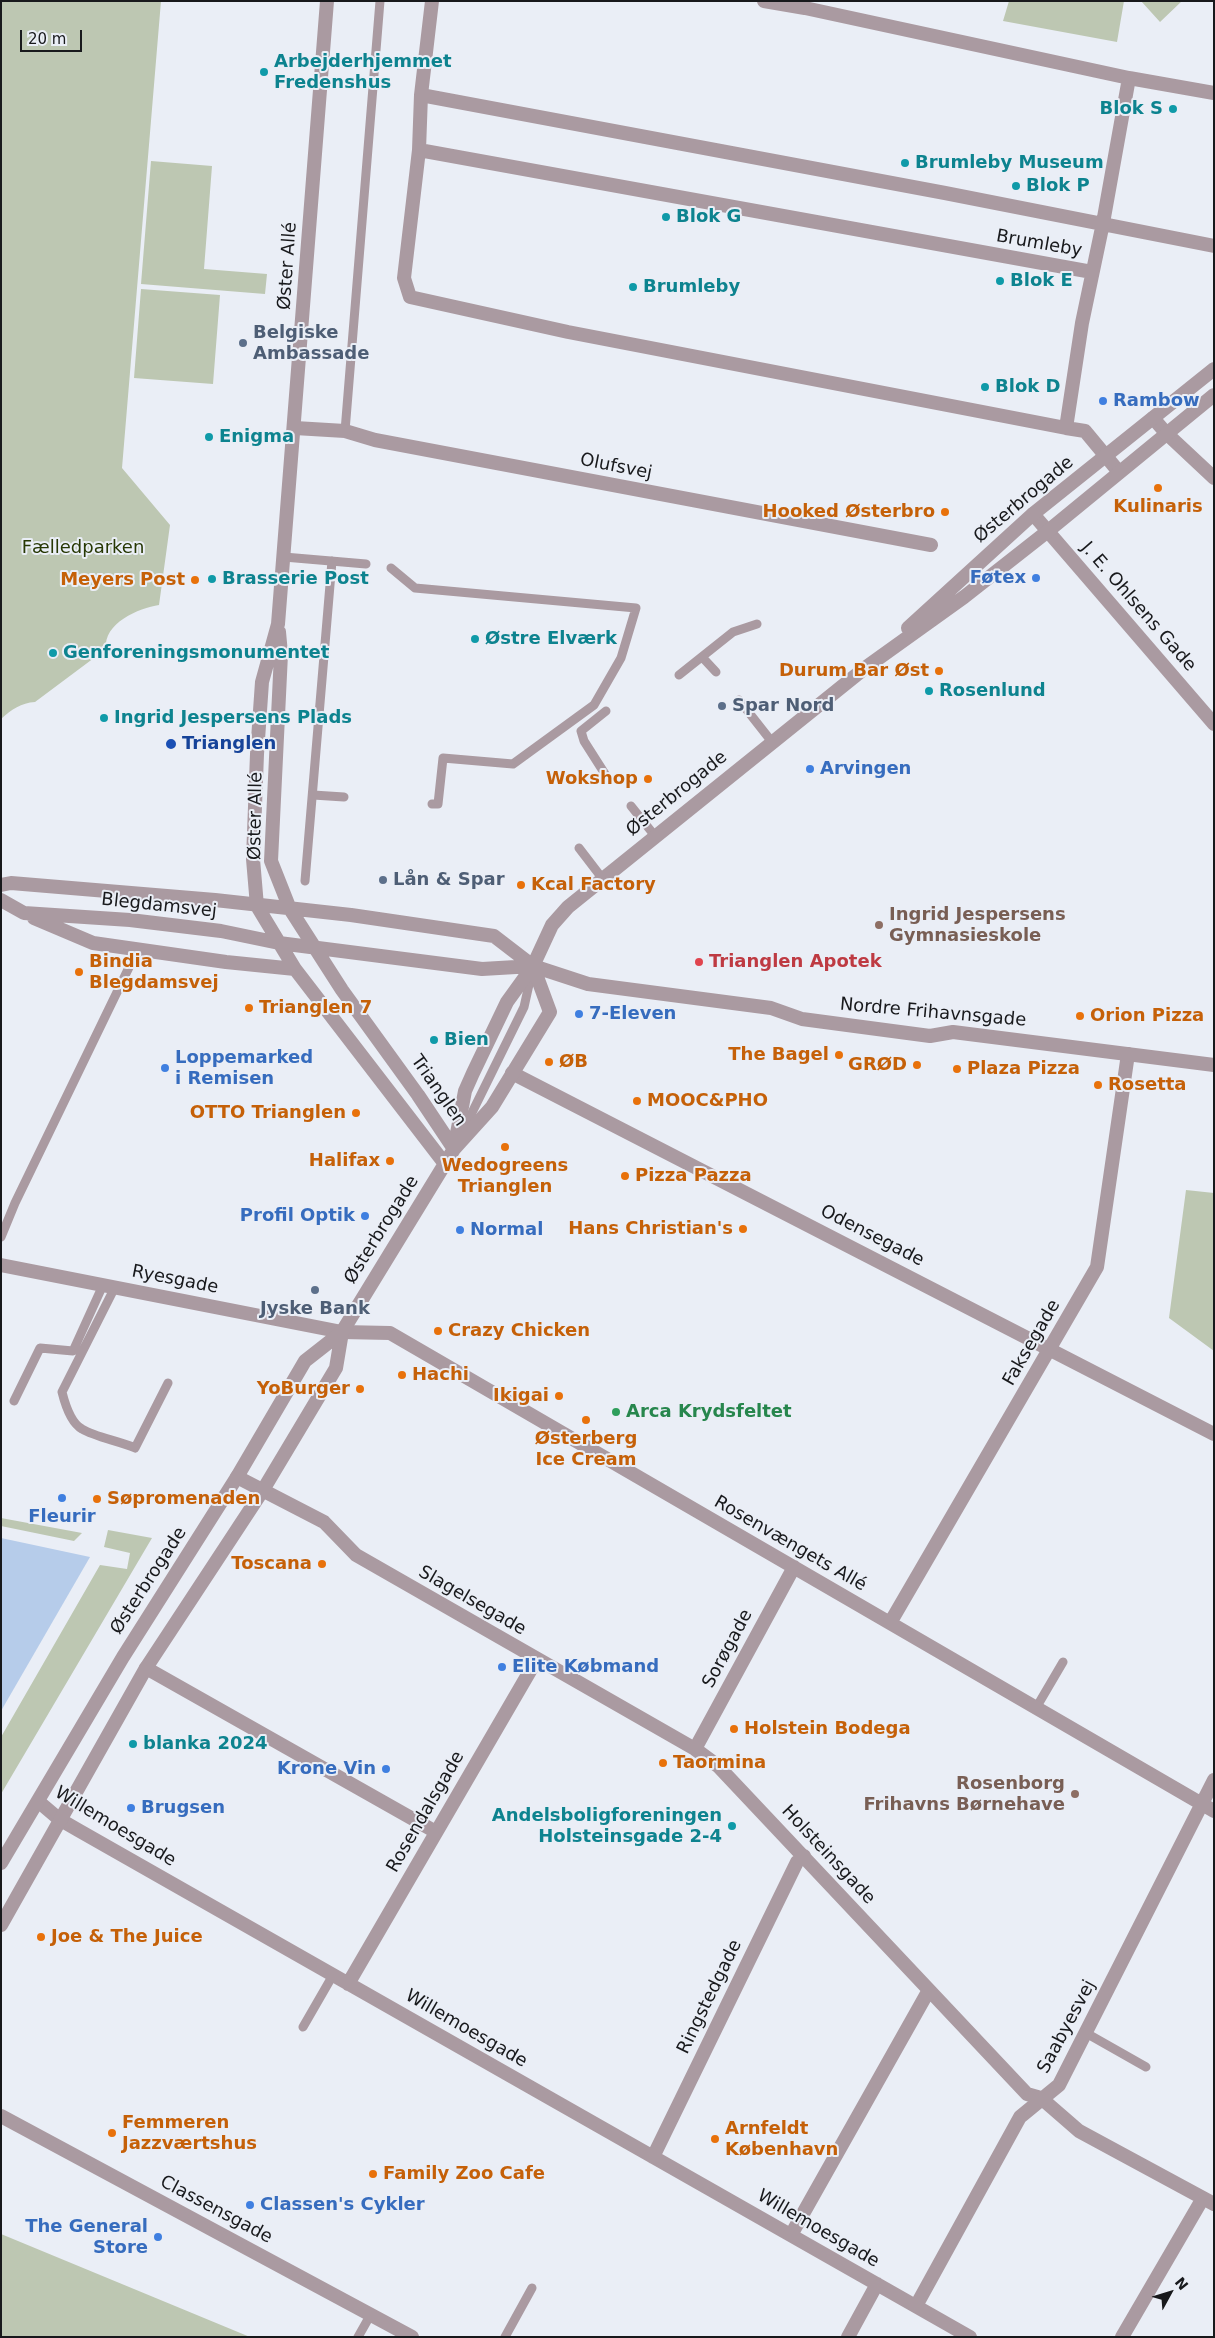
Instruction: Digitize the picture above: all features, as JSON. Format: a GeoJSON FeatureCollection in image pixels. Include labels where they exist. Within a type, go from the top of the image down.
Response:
{"type":"FeatureCollection","features":[{"type":"Feature","properties":{"kind":"street","name":"Øster Allé"},"geometry":{"type":"LineString","coordinates":[[295,969],[257,906],[253,859],[257,744],[262,682],[278,624],[295,428],[327,1]]}},
{"type":"Feature","properties":{"kind":"street"},"geometry":{"type":"LineString","coordinates":[[432,1],[421,95],[419,150],[404,278],[410,297],[568,332],[1066,428],[1085,430],[1119,472]]}},
{"type":"Feature","properties":{"kind":"street"},"geometry":{"type":"LineString","coordinates":[[764,1],[805,8],[1129,78],[1214,93]]}},
{"type":"Feature","properties":{"kind":"street","name":"Brumleby"},"geometry":{"type":"LineString","coordinates":[[1066,428],[1092,272],[1103,223],[1129,78]]}},
{"type":"Feature","properties":{"kind":"street","name":"Brumleby"},"geometry":{"type":"LineString","coordinates":[[421,95],[1103,223],[1214,246]]}},
{"type":"Feature","properties":{"kind":"street","name":"Brumleby"},"geometry":{"type":"LineString","coordinates":[[419,150],[1092,272]]}},
{"type":"Feature","properties":{"kind":"street","name":"Østerbrogade"},"geometry":{"type":"LineString","coordinates":[[865,668],[1033,514],[1214,369]]}},
{"type":"Feature","properties":{"kind":"street","name":"Østerbrogade"},"geometry":{"type":"LineString","coordinates":[[454,1149],[467,1087],[507,1002],[533,966],[552,925],[568,907],[865,668],[964,597],[1048,531],[1214,395]]}},
{"type":"Feature","properties":{"kind":"street"},"geometry":{"type":"LineString","coordinates":[[1153,418],[1166,433],[1214,478]]}},
{"type":"Feature","properties":{"kind":"street","name":"Olufsvej"},"geometry":{"type":"LineString","coordinates":[[295,428],[345,431],[375,440],[931,545]]}},
{"type":"Feature","properties":{"kind":"street","name":"J. E. Ohlsens Gade"},"geometry":{"type":"LineString","coordinates":[[1033,514],[1214,724]]}},
{"type":"Feature","properties":{"kind":"street","name":"Øster Allé"},"geometry":{"type":"LineString","coordinates":[[278,624],[281,654],[271,861],[290,909],[342,990]]}},
{"type":"Feature","properties":{"kind":"street","name":"Blegdamsvej"},"geometry":{"type":"LineString","coordinates":[[1,885],[11,882],[215,900],[290,909]]}},
{"type":"Feature","properties":{"kind":"street","name":"Blegdamsvej"},"geometry":{"type":"LineString","coordinates":[[1,900],[24,913],[139,921],[221,931],[314,948]]}},
{"type":"Feature","properties":{"kind":"street"},"geometry":{"type":"LineString","coordinates":[[290,909],[494,936],[533,966]]}},
{"type":"Feature","properties":{"kind":"street"},"geometry":{"type":"LineString","coordinates":[[24,913],[92,943],[295,969],[445,1164]]}},
{"type":"Feature","properties":{"kind":"street"},"geometry":{"type":"LineString","coordinates":[[314,948],[482,969],[533,966]]}},
{"type":"Feature","properties":{"kind":"street","name":"Østerbrogade"},"geometry":{"type":"LineString","coordinates":[[1,1863],[39,1802],[122,1657],[237,1477],[305,1361],[342,1332],[454,1149],[492,1107],[550,1012],[533,966]]}},
{"type":"Feature","properties":{"kind":"street","name":"Nordre Frihavnsgade"},"geometry":{"type":"LineString","coordinates":[[533,966],[588,984],[771,1008],[802,1019],[930,1036],[953,1032],[1214,1065]]}},
{"type":"Feature","properties":{"kind":"street","name":"Trianglen"},"geometry":{"type":"LineString","coordinates":[[342,990],[418,1095],[454,1149]]}},
{"type":"Feature","properties":{"kind":"street","name":"Faksegade"},"geometry":{"type":"LineString","coordinates":[[890,1623],[1098,1267],[1128,1054]]}},
{"type":"Feature","properties":{"kind":"street","name":"Odensegade"},"geometry":{"type":"LineString","coordinates":[[512,1073],[1214,1434]]}},
{"type":"Feature","properties":{"kind":"street","name":"Ryesgade"},"geometry":{"type":"LineString","coordinates":[[1,1265],[342,1332]]}},
{"type":"Feature","properties":{"kind":"street","name":"Østerbrogade"},"geometry":{"type":"LineString","coordinates":[[1,1925],[146,1668],[263,1490],[336,1368],[342,1332]]}},
{"type":"Feature","properties":{"kind":"street","name":"Rosenvængets Allé"},"geometry":{"type":"LineString","coordinates":[[342,1332],[390,1333],[1208,1808]]}},
{"type":"Feature","properties":{"kind":"street","name":"Slagelsegade"},"geometry":{"type":"LineString","coordinates":[[237,1477],[324,1522],[356,1554],[537,1660],[695,1749]]}},
{"type":"Feature","properties":{"kind":"street","name":"Sorøgade"},"geometry":{"type":"LineString","coordinates":[[695,1749],[794,1567]]}},
{"type":"Feature","properties":{"kind":"street","name":"Rosendalsgade"},"geometry":{"type":"LineString","coordinates":[[348,1984],[537,1660]]}},
{"type":"Feature","properties":{"kind":"street"},"geometry":{"type":"LineString","coordinates":[[146,1668],[436,1832]]}},
{"type":"Feature","properties":{"kind":"street","name":"Holsteinsgade"},"geometry":{"type":"LineString","coordinates":[[695,1749],[718,1766],[1027,2094],[1041,2098],[1079,2131],[1208,2201]]}},
{"type":"Feature","properties":{"kind":"street","name":"Saabyesvej"},"geometry":{"type":"LineString","coordinates":[[916,2306],[1020,2118],[1041,2098],[1060,2086],[1086,2033],[1208,1808],[1214,1780]]}},
{"type":"Feature","properties":{"kind":"street","name":"Willemoesgade"},"geometry":{"type":"LineString","coordinates":[[39,1802],[60,1820],[970,2337]]}},
{"type":"Feature","properties":{"kind":"street","name":"Ringstedgade"},"geometry":{"type":"LineString","coordinates":[[654,2157],[797,1862],[804,1856]]}},
{"type":"Feature","properties":{"kind":"street"},"geometry":{"type":"LineString","coordinates":[[791,2235],[929,1990]]}},
{"type":"Feature","properties":{"kind":"street","name":"Classensgade"},"geometry":{"type":"LineString","coordinates":[[1,2116],[412,2337]]}},
{"type":"Feature","properties":{"kind":"street"},"geometry":{"type":"LineString","coordinates":[[1122,2337],[1208,2201]]}},
{"type":"Feature","properties":{"kind":"street","name":"Willemoesgade"},"geometry":{"type":"LineString","coordinates":[[848,2337],[877,2284]]}},
{"type":"Feature","properties":{"kind":"lane"},"geometry":{"type":"LineString","coordinates":[[345,431],[380,1]]}},
{"type":"Feature","properties":{"kind":"lane"},"geometry":{"type":"LineString","coordinates":[[284,557],[366,564]]}},
{"type":"Feature","properties":{"kind":"lane"},"geometry":{"type":"LineString","coordinates":[[305,882],[332,561]]}},
{"type":"Feature","properties":{"kind":"lane"},"geometry":{"type":"LineString","coordinates":[[391,568],[416,588],[636,608],[621,658],[594,705],[513,764],[443,758],[438,804],[432,804]]}},
{"type":"Feature","properties":{"kind":"lane"},"geometry":{"type":"LineString","coordinates":[[679,675],[703,658],[733,632],[757,624]]}},
{"type":"Feature","properties":{"kind":"lane"},"geometry":{"type":"LineString","coordinates":[[703,658],[716,672]]}},
{"type":"Feature","properties":{"kind":"lane"},"geometry":{"type":"LineString","coordinates":[[739,700],[772,742]]}},
{"type":"Feature","properties":{"kind":"lane"},"geometry":{"type":"LineString","coordinates":[[605,774],[584,741],[581,732],[606,711]]}},
{"type":"Feature","properties":{"kind":"lane"},"geometry":{"type":"LineString","coordinates":[[313,795],[344,797]]}},
{"type":"Feature","properties":{"kind":"lane"},"geometry":{"type":"LineString","coordinates":[[631,806],[654,836]]}},
{"type":"Feature","properties":{"kind":"lane"},"geometry":{"type":"LineString","coordinates":[[579,848],[602,878]]}},
{"type":"Feature","properties":{"kind":"lane"},"geometry":{"type":"LineString","coordinates":[[1,1237],[19,1194],[134,957],[135,950]]}},
{"type":"Feature","properties":{"kind":"lane"},"geometry":{"type":"LineString","coordinates":[[109,1286],[62,1392],[66,1408],[81,1429],[121,1441],[135,1448],[168,1382]]}},
{"type":"Feature","properties":{"kind":"lane"},"geometry":{"type":"LineString","coordinates":[[14,1401],[40,1348],[73,1351],[109,1286]]}},
{"type":"Feature","properties":{"kind":"lane"},"geometry":{"type":"LineString","coordinates":[[1036,1708],[1063,1662]]}},
{"type":"Feature","properties":{"kind":"lane"},"geometry":{"type":"LineString","coordinates":[[303,2026],[333,1975]]}},
{"type":"Feature","properties":{"kind":"lane"},"geometry":{"type":"LineString","coordinates":[[1086,2033],[1146,2067]]}},
{"type":"Feature","properties":{"kind":"lane"},"geometry":{"type":"LineString","coordinates":[[505,2337],[532,2288]]}},
{"type":"Feature","properties":{"kind":"lane"},"geometry":{"type":"LineString","coordinates":[[358,2337],[371,2314]]}},
{"type":"Feature","properties":{"kind":"green space","name":"Fælledparken"},"geometry":{"type":"Polygon","coordinates":[[[1,1],[161,1],[122,468],[170,525],[159,605],[142,609],[124,618],[110,632],[106,649],[35,702],[17,707],[1,719],[1,1]]]}},
{"type":"Feature","properties":{"kind":"green space"},"geometry":{"type":"Polygon","coordinates":[[[1009,1],[1124,1],[1117,42],[1003,21],[1009,1]]]}},
{"type":"Feature","properties":{"kind":"green space"},"geometry":{"type":"Polygon","coordinates":[[[1141,1],[1182,1],[1160,22],[1141,1]]]}},
{"type":"Feature","properties":{"kind":"green space"},"geometry":{"type":"Polygon","coordinates":[[[151,161],[212,166],[204,269],[267,274],[265,294],[141,284],[151,161]]]}},
{"type":"Feature","properties":{"kind":"green space"},"geometry":{"type":"Polygon","coordinates":[[[141,289],[220,295],[213,384],[134,378],[141,289]]]}},
{"type":"Feature","properties":{"kind":"green space"},"geometry":{"type":"Polygon","coordinates":[[[1186,1190],[1214,1193],[1214,1351],[1169,1318],[1186,1190]]]}},
{"type":"Feature","properties":{"kind":"green space"},"geometry":{"type":"Polygon","coordinates":[[[1,1518],[82,1533],[74,1541],[1,1526],[1,1518]]]}},
{"type":"Feature","properties":{"kind":"green space"},"geometry":{"type":"Polygon","coordinates":[[[108,1530],[152,1538],[1,1794],[1,1737],[100,1565],[127,1569],[130,1553],[104,1547],[108,1530]]]}},
{"type":"Feature","properties":{"kind":"green space"},"geometry":{"type":"Polygon","coordinates":[[[1,2234],[250,2337],[1,2337],[1,2234]]]}},
{"type":"Feature","properties":{"kind":"water"},"geometry":{"type":"Polygon","coordinates":[[[1,1538],[90,1557],[1,1711],[1,1538]]]}},
{"type":"Feature","properties":{"kind":"place","name":"Arbejderhjemmet Fredenshus"},"geometry":{"type":"Point","coordinates":[264,72]}},
{"type":"Feature","properties":{"kind":"place","name":"Blok S"},"geometry":{"type":"Point","coordinates":[1173,109]}},
{"type":"Feature","properties":{"kind":"place","name":"Brumleby Museum"},"geometry":{"type":"Point","coordinates":[905,163]}},
{"type":"Feature","properties":{"kind":"place","name":"Blok P"},"geometry":{"type":"Point","coordinates":[1016,186]}},
{"type":"Feature","properties":{"kind":"place","name":"Blok G"},"geometry":{"type":"Point","coordinates":[666,217]}},
{"type":"Feature","properties":{"kind":"place","name":"Blok E"},"geometry":{"type":"Point","coordinates":[1000,281]}},
{"type":"Feature","properties":{"kind":"place","name":"Brumleby"},"geometry":{"type":"Point","coordinates":[633,287]}},
{"type":"Feature","properties":{"kind":"place","name":"Belgiske Ambassade"},"geometry":{"type":"Point","coordinates":[243,343]}},
{"type":"Feature","properties":{"kind":"place","name":"Blok D"},"geometry":{"type":"Point","coordinates":[985,387]}},
{"type":"Feature","properties":{"kind":"place","name":"Rambow"},"geometry":{"type":"Point","coordinates":[1103,401]}},
{"type":"Feature","properties":{"kind":"place","name":"Enigma"},"geometry":{"type":"Point","coordinates":[209,437]}},
{"type":"Feature","properties":{"kind":"place","name":"Kulinaris"},"geometry":{"type":"Point","coordinates":[1158,488]}},
{"type":"Feature","properties":{"kind":"place","name":"Hooked Østerbro"},"geometry":{"type":"Point","coordinates":[945,512]}},
{"type":"Feature","properties":{"kind":"place","name":"Føtex"},"geometry":{"type":"Point","coordinates":[1036,578]}},
{"type":"Feature","properties":{"kind":"place","name":"Brasserie Post"},"geometry":{"type":"Point","coordinates":[212,579]}},
{"type":"Feature","properties":{"kind":"place","name":"Meyers Post"},"geometry":{"type":"Point","coordinates":[195,580]}},
{"type":"Feature","properties":{"kind":"place","name":"Østre Elværk"},"geometry":{"type":"Point","coordinates":[475,639]}},
{"type":"Feature","properties":{"kind":"place","name":"Genforeningsmonumentet"},"geometry":{"type":"Point","coordinates":[53,653]}},
{"type":"Feature","properties":{"kind":"place","name":"Durum Bar Øst"},"geometry":{"type":"Point","coordinates":[939,671]}},
{"type":"Feature","properties":{"kind":"place","name":"Rosenlund"},"geometry":{"type":"Point","coordinates":[929,691]}},
{"type":"Feature","properties":{"kind":"place","name":"Spar Nord"},"geometry":{"type":"Point","coordinates":[722,706]}},
{"type":"Feature","properties":{"kind":"place","name":"Ingrid Jespersens Plads"},"geometry":{"type":"Point","coordinates":[104,718]}},
{"type":"Feature","properties":{"kind":"place","name":"Trianglen"},"geometry":{"type":"Point","coordinates":[171,744]}},
{"type":"Feature","properties":{"kind":"place","name":"Arvingen"},"geometry":{"type":"Point","coordinates":[810,769]}},
{"type":"Feature","properties":{"kind":"place","name":"Wokshop"},"geometry":{"type":"Point","coordinates":[648,779]}},
{"type":"Feature","properties":{"kind":"place","name":"Lån & Spar"},"geometry":{"type":"Point","coordinates":[383,880]}},
{"type":"Feature","properties":{"kind":"place","name":"Kcal Factory"},"geometry":{"type":"Point","coordinates":[521,885]}},
{"type":"Feature","properties":{"kind":"place","name":"Ingrid Jespersens Gymnasieskole"},"geometry":{"type":"Point","coordinates":[879,925]}},
{"type":"Feature","properties":{"kind":"place","name":"Trianglen Apotek"},"geometry":{"type":"Point","coordinates":[699,962]}},
{"type":"Feature","properties":{"kind":"place","name":"Bindia Blegdamsvej"},"geometry":{"type":"Point","coordinates":[79,972]}},
{"type":"Feature","properties":{"kind":"place","name":"Trianglen 7"},"geometry":{"type":"Point","coordinates":[249,1008]}},
{"type":"Feature","properties":{"kind":"place","name":"7-Eleven"},"geometry":{"type":"Point","coordinates":[579,1014]}},
{"type":"Feature","properties":{"kind":"place","name":"Orion Pizza"},"geometry":{"type":"Point","coordinates":[1080,1016]}},
{"type":"Feature","properties":{"kind":"place","name":"Bien"},"geometry":{"type":"Point","coordinates":[434,1040]}},
{"type":"Feature","properties":{"kind":"place","name":"The Bagel"},"geometry":{"type":"Point","coordinates":[839,1055]}},
{"type":"Feature","properties":{"kind":"place","name":"ØB"},"geometry":{"type":"Point","coordinates":[549,1062]}},
{"type":"Feature","properties":{"kind":"place","name":"GRØD"},"geometry":{"type":"Point","coordinates":[917,1065]}},
{"type":"Feature","properties":{"kind":"place","name":"Loppemarked i Remisen"},"geometry":{"type":"Point","coordinates":[165,1068]}},
{"type":"Feature","properties":{"kind":"place","name":"Plaza Pizza"},"geometry":{"type":"Point","coordinates":[957,1069]}},
{"type":"Feature","properties":{"kind":"place","name":"Rosetta"},"geometry":{"type":"Point","coordinates":[1098,1085]}},
{"type":"Feature","properties":{"kind":"place","name":"MOOC&PHO"},"geometry":{"type":"Point","coordinates":[637,1101]}},
{"type":"Feature","properties":{"kind":"place","name":"OTTO Trianglen"},"geometry":{"type":"Point","coordinates":[356,1113]}},
{"type":"Feature","properties":{"kind":"place","name":"Wedogreens Trianglen"},"geometry":{"type":"Point","coordinates":[505,1147]}},
{"type":"Feature","properties":{"kind":"place","name":"Halifax"},"geometry":{"type":"Point","coordinates":[390,1161]}},
{"type":"Feature","properties":{"kind":"place","name":"Pizza Pazza"},"geometry":{"type":"Point","coordinates":[625,1176]}},
{"type":"Feature","properties":{"kind":"place","name":"Profil Optik"},"geometry":{"type":"Point","coordinates":[365,1216]}},
{"type":"Feature","properties":{"kind":"place","name":"Hans Christian's"},"geometry":{"type":"Point","coordinates":[743,1229]}},
{"type":"Feature","properties":{"kind":"place","name":"Normal"},"geometry":{"type":"Point","coordinates":[460,1230]}},
{"type":"Feature","properties":{"kind":"place","name":"Jyske Bank"},"geometry":{"type":"Point","coordinates":[315,1290]}},
{"type":"Feature","properties":{"kind":"place","name":"Crazy Chicken"},"geometry":{"type":"Point","coordinates":[438,1331]}},
{"type":"Feature","properties":{"kind":"place","name":"Hachi"},"geometry":{"type":"Point","coordinates":[402,1375]}},
{"type":"Feature","properties":{"kind":"place","name":"YoBurger"},"geometry":{"type":"Point","coordinates":[360,1389]}},
{"type":"Feature","properties":{"kind":"place","name":"Ikigai"},"geometry":{"type":"Point","coordinates":[559,1396]}},
{"type":"Feature","properties":{"kind":"place","name":"Arca Krydsfeltet"},"geometry":{"type":"Point","coordinates":[616,1412]}},
{"type":"Feature","properties":{"kind":"place","name":"Østerberg Ice Cream"},"geometry":{"type":"Point","coordinates":[586,1420]}},
{"type":"Feature","properties":{"kind":"place","name":"Fleurir"},"geometry":{"type":"Point","coordinates":[62,1498]}},
{"type":"Feature","properties":{"kind":"place","name":"Søpromenaden"},"geometry":{"type":"Point","coordinates":[97,1499]}},
{"type":"Feature","properties":{"kind":"place","name":"Toscana"},"geometry":{"type":"Point","coordinates":[322,1564]}},
{"type":"Feature","properties":{"kind":"place","name":"Elite Købmand"},"geometry":{"type":"Point","coordinates":[502,1667]}},
{"type":"Feature","properties":{"kind":"place","name":"Holstein Bodega"},"geometry":{"type":"Point","coordinates":[734,1729]}},
{"type":"Feature","properties":{"kind":"place","name":"blanka 2024"},"geometry":{"type":"Point","coordinates":[133,1744]}},
{"type":"Feature","properties":{"kind":"place","name":"Taormina"},"geometry":{"type":"Point","coordinates":[663,1763]}},
{"type":"Feature","properties":{"kind":"place","name":"Krone Vin"},"geometry":{"type":"Point","coordinates":[386,1769]}},
{"type":"Feature","properties":{"kind":"place","name":"Rosenborg Frihavns Børnehave"},"geometry":{"type":"Point","coordinates":[1075,1794]}},
{"type":"Feature","properties":{"kind":"place","name":"Brugsen"},"geometry":{"type":"Point","coordinates":[131,1808]}},
{"type":"Feature","properties":{"kind":"place","name":"Andelsboligforeningen Holsteinsgade 2-4"},"geometry":{"type":"Point","coordinates":[732,1826]}},
{"type":"Feature","properties":{"kind":"place","name":"Joe & The Juice"},"geometry":{"type":"Point","coordinates":[41,1937]}},
{"type":"Feature","properties":{"kind":"place","name":"Femmeren Jazzværtshus"},"geometry":{"type":"Point","coordinates":[112,2133]}},
{"type":"Feature","properties":{"kind":"place","name":"Arnfeldt København"},"geometry":{"type":"Point","coordinates":[715,2139]}},
{"type":"Feature","properties":{"kind":"place","name":"Family Zoo Cafe"},"geometry":{"type":"Point","coordinates":[373,2174]}},
{"type":"Feature","properties":{"kind":"place","name":"Classen's Cykler"},"geometry":{"type":"Point","coordinates":[250,2205]}},
{"type":"Feature","properties":{"kind":"place","name":"The General Store"},"geometry":{"type":"Point","coordinates":[158,2237]}}]}
